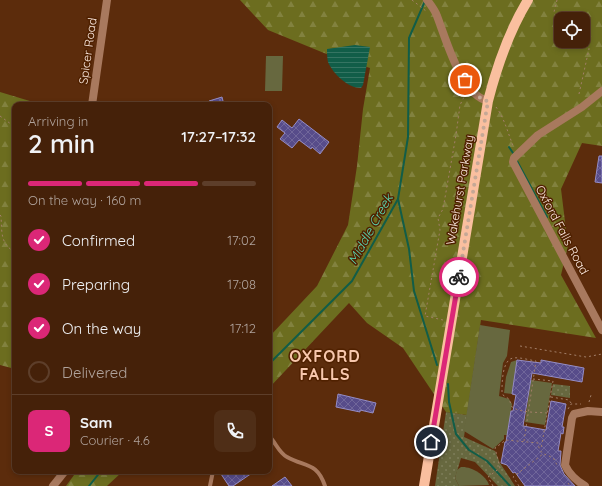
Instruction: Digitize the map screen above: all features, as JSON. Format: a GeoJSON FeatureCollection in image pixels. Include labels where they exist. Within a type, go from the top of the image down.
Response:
{"type":"FeatureCollection","features":[{"type":"Feature","properties":{"kind":"main road","name":"Wakehurst Parkway"},"geometry":{"type":"LineString","coordinates":[[424,486],[488,101],[501,58],[512,30],[528,0]]}},
{"type":"Feature","properties":{"kind":"street","name":"Spicer Road"},"geometry":{"type":"LineString","coordinates":[[92,102],[107,0]]}},
{"type":"Feature","properties":{"kind":"street"},"geometry":{"type":"LineString","coordinates":[[427,0],[437,16],[453,61],[470,89],[483,100],[488,101]]}},
{"type":"Feature","properties":{"kind":"street"},"geometry":{"type":"LineString","coordinates":[[518,154],[538,135],[553,124],[582,107],[602,91]]}},
{"type":"Feature","properties":{"kind":"street","name":"Oxford Falls Road"},"geometry":{"type":"LineString","coordinates":[[518,154],[514,158],[513,162],[602,330]]}},
{"type":"Feature","properties":{"kind":"street"},"geometry":{"type":"LineString","coordinates":[[585,486],[578,482],[567,469],[566,465],[572,418],[574,414],[580,412],[602,412]]}},
{"type":"Feature","properties":{"kind":"street"},"geometry":{"type":"LineString","coordinates":[[53,486],[63,474]]}},
{"type":"Feature","properties":{"kind":"lane"},"geometry":{"type":"LineString","coordinates":[[272,440],[280,451],[287,457],[304,463],[316,470],[325,486]]}},
{"type":"Feature","properties":{"kind":"lane"},"geometry":{"type":"LineString","coordinates":[[210,486],[212,474]]}},
{"type":"Feature","properties":{"kind":"path"},"geometry":{"type":"LineString","coordinates":[[412,0],[427,12]]}},
{"type":"Feature","properties":{"kind":"path"},"geometry":{"type":"LineString","coordinates":[[554,12],[558,0]]}},
{"type":"Feature","properties":{"kind":"path"},"geometry":{"type":"LineString","coordinates":[[579,94],[589,48]]}},
{"type":"Feature","properties":{"kind":"path"},"geometry":{"type":"LineString","coordinates":[[451,321],[425,316],[440,230],[438,218],[443,209],[460,105],[463,97],[470,89]]}},
{"type":"Feature","properties":{"kind":"path"},"geometry":{"type":"LineString","coordinates":[[488,101],[495,105],[503,116],[510,139],[518,154]]}},
{"type":"Feature","properties":{"kind":"path"},"geometry":{"type":"LineString","coordinates":[[0,116],[12,126]]}},
{"type":"Feature","properties":{"kind":"path"},"geometry":{"type":"LineString","coordinates":[[0,215],[3,240],[7,248],[12,250]]}},
{"type":"Feature","properties":{"kind":"path"},"geometry":{"type":"LineString","coordinates":[[520,346],[586,357],[602,354]]}},
{"type":"Feature","properties":{"kind":"path"},"geometry":{"type":"LineString","coordinates":[[524,441],[528,411],[536,361],[515,358],[511,359],[505,364],[503,395],[509,399],[512,407],[515,409],[528,411],[547,413]]}},
{"type":"Feature","properties":{"kind":"path"},"geometry":{"type":"LineString","coordinates":[[533,378],[553,381],[540,450]]}},
{"type":"Feature","properties":{"kind":"path"},"geometry":{"type":"LineString","coordinates":[[589,405],[591,395]]}},
{"type":"Feature","properties":{"kind":"path"},"geometry":{"type":"LineString","coordinates":[[550,397],[569,400],[571,404]]}},
{"type":"Feature","properties":{"kind":"path"},"geometry":{"type":"LineString","coordinates":[[493,486],[488,477],[500,468],[500,463],[495,448],[506,440],[510,439],[538,443],[543,454],[554,459],[559,467]]}},
{"type":"Feature","properties":{"kind":"path"},"geometry":{"type":"LineString","coordinates":[[519,486],[513,477],[543,454]]}},
{"type":"Feature","properties":{"kind":"path"},"geometry":{"type":"LineString","coordinates":[[568,482],[570,486]]}},
{"type":"Feature","properties":{"kind":"shaded area"},"geometry":{"type":"Polygon","coordinates":[[[355,45],[370,47],[363,85],[361,88],[351,86],[337,76],[330,67],[327,59],[327,49],[355,45]]]}},
{"type":"Feature","properties":{"kind":"shaded area"},"geometry":{"type":"Polygon","coordinates":[[[266,56],[283,56],[282,91],[265,91],[266,56]]]}},
{"type":"Feature","properties":{"kind":"shaded area"},"geometry":{"type":"Polygon","coordinates":[[[480,325],[510,330],[507,356],[503,363],[499,396],[509,399],[512,404],[507,435],[504,435],[504,439],[493,449],[464,431],[480,325]]]}},
{"type":"Feature","properties":{"kind":"shaded area"},"geometry":{"type":"Polygon","coordinates":[[[517,360],[512,394],[504,393],[506,377],[511,362],[517,360]]]}},
{"type":"Feature","properties":{"kind":"shaded area"},"geometry":{"type":"Polygon","coordinates":[[[531,380],[552,383],[545,425],[525,422],[531,380]]]}},
{"type":"Feature","properties":{"kind":"shaded area"},"geometry":{"type":"Polygon","coordinates":[[[553,384],[570,386],[570,398],[551,395],[553,384]]]}},
{"type":"Feature","properties":{"kind":"shaded area"},"geometry":{"type":"Polygon","coordinates":[[[446,412],[467,415],[464,437],[495,451],[500,463],[515,486],[498,486],[475,462],[461,458],[455,478],[459,486],[435,486],[446,412]]]}},
{"type":"Feature","properties":{"kind":"shaded area"},"geometry":{"type":"Polygon","coordinates":[[[461,467],[469,468],[478,472],[485,478],[489,485],[459,486],[455,478],[457,470],[461,467]]]}},
{"type":"Feature","properties":{"kind":"green space"},"geometry":{"type":"Polygon","coordinates":[[[240,0],[602,0],[602,146],[582,143],[561,189],[568,246],[561,275],[596,338],[481,320],[467,415],[446,412],[403,348],[367,323],[349,303],[272,385],[272,334],[317,286],[348,225],[357,166],[363,109],[370,68],[324,53],[268,30],[240,0]]]}},
{"type":"Feature","properties":{"kind":"green space"},"geometry":{"type":"Polygon","coordinates":[[[0,92],[33,102],[12,102],[12,368],[0,365],[0,92]]]}},
{"type":"Feature","properties":{"kind":"green space"},"geometry":{"type":"Polygon","coordinates":[[[75,474],[120,474],[107,486],[66,486],[75,474]]]}},
{"type":"Feature","properties":{"kind":"building"},"geometry":{"type":"Polygon","coordinates":[[[222,97],[223,102],[209,102],[222,97]]]}},
{"type":"Feature","properties":{"kind":"building"},"geometry":{"type":"Polygon","coordinates":[[[299,119],[329,142],[320,154],[312,147],[311,149],[299,140],[292,148],[280,139],[285,133],[277,127],[282,120],[292,128],[299,119]]]}},
{"type":"Feature","properties":{"kind":"building"},"geometry":{"type":"Polygon","coordinates":[[[599,156],[602,156],[602,183],[595,182],[599,156]]]}},
{"type":"Feature","properties":{"kind":"building"},"geometry":{"type":"Polygon","coordinates":[[[517,360],[541,363],[541,360],[584,368],[582,382],[532,373],[523,426],[546,430],[551,401],[566,404],[562,427],[564,427],[563,434],[561,433],[558,451],[561,451],[560,465],[564,474],[575,486],[525,486],[515,472],[513,473],[507,465],[501,463],[511,411],[513,411],[516,395],[512,394],[517,360]]]}},
{"type":"Feature","properties":{"kind":"building"},"geometry":{"type":"Polygon","coordinates":[[[338,394],[376,403],[373,413],[336,407],[338,394]]]}},
{"type":"Feature","properties":{"kind":"building"},"geometry":{"type":"Polygon","coordinates":[[[221,474],[251,474],[233,486],[229,486],[221,474]]]}},
{"type":"Feature","properties":{"kind":"building"},"geometry":{"type":"Polygon","coordinates":[[[285,477],[292,486],[272,486],[285,477]]]}},
{"type":"Feature","properties":{"kind":"waterway","name":"Middle Creek"},"geometry":{"type":"LineString","coordinates":[[272,361],[352,281],[398,199],[408,137],[409,38],[425,1]]}},
{"type":"Feature","properties":{"kind":"waterway"},"geometry":{"type":"LineString","coordinates":[[509,147],[513,153]]}},
{"type":"Feature","properties":{"kind":"waterway"},"geometry":{"type":"LineString","coordinates":[[517,161],[547,217]]}},
{"type":"Feature","properties":{"kind":"waterway"},"geometry":{"type":"LineString","coordinates":[[398,199],[409,249],[414,291],[437,365]]}},
{"type":"Feature","properties":{"kind":"waterway"},"geometry":{"type":"LineString","coordinates":[[448,384],[449,402],[456,434],[469,450],[487,461],[510,486]]}},
{"type":"Feature","properties":{"kind":"waterway","name":"Middle Creek"},"geometry":{"type":"LineString","coordinates":[[89,486],[99,474]]}},
{"type":"Feature","properties":{"kind":"way so far"},"geometry":{"type":"LineString","coordinates":[[459,277],[488,101],[483,100],[470,89],[465,80]]}},
{"type":"Feature","properties":{"kind":"district","name":"OXFORD FALLS"},"geometry":{"type":"Point","coordinates":[325,365]}},
{"type":"Feature","properties":{"kind":"route"},"geometry":{"type":"LineString","coordinates":[[431,442],[459,277]]}}]}
